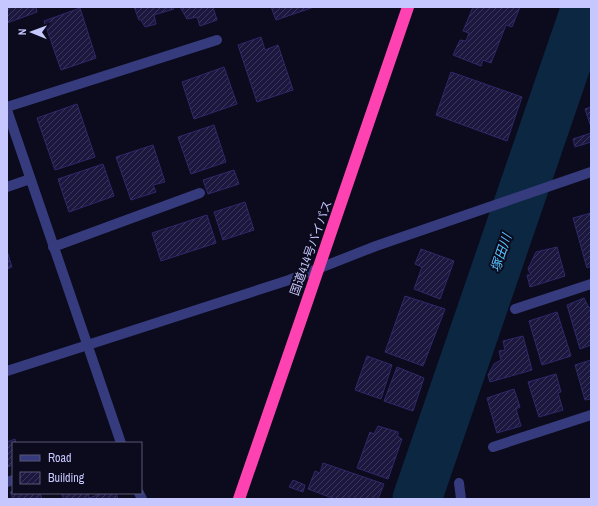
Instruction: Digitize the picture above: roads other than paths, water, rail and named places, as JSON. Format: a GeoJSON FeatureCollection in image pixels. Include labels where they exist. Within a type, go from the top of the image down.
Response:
{"type":"FeatureCollection","features":[{"type":"Feature","properties":{"kind":"highway","name":"国道414号バイパス"},"geometry":{"type":"LineString","coordinates":[[239,499],[317,270],[334,228],[408,7]]}},
{"type":"Feature","properties":{"kind":"street"},"geometry":{"type":"LineString","coordinates":[[122,442],[86,344],[7,109],[217,40]]}},
{"type":"Feature","properties":{"kind":"street"},"geometry":{"type":"LineString","coordinates":[[7,371],[317,270],[376,246],[591,172]]}},
{"type":"Feature","properties":{"kind":"street"},"geometry":{"type":"LineString","coordinates":[[7,186],[30,179]]}},
{"type":"Feature","properties":{"kind":"street"},"geometry":{"type":"LineString","coordinates":[[53,247],[200,193]]}},
{"type":"Feature","properties":{"kind":"street"},"geometry":{"type":"LineString","coordinates":[[515,309],[591,284]]}},
{"type":"Feature","properties":{"kind":"street"},"geometry":{"type":"LineString","coordinates":[[493,448],[591,415]]}},
{"type":"Feature","properties":{"kind":"street"},"geometry":{"type":"LineString","coordinates":[[459,483],[461,499]]}},
{"type":"Feature","properties":{"kind":"waterway","name":"塚田川"},"geometry":{"type":"LineString","coordinates":[[417,499],[586,7]]}}]}
